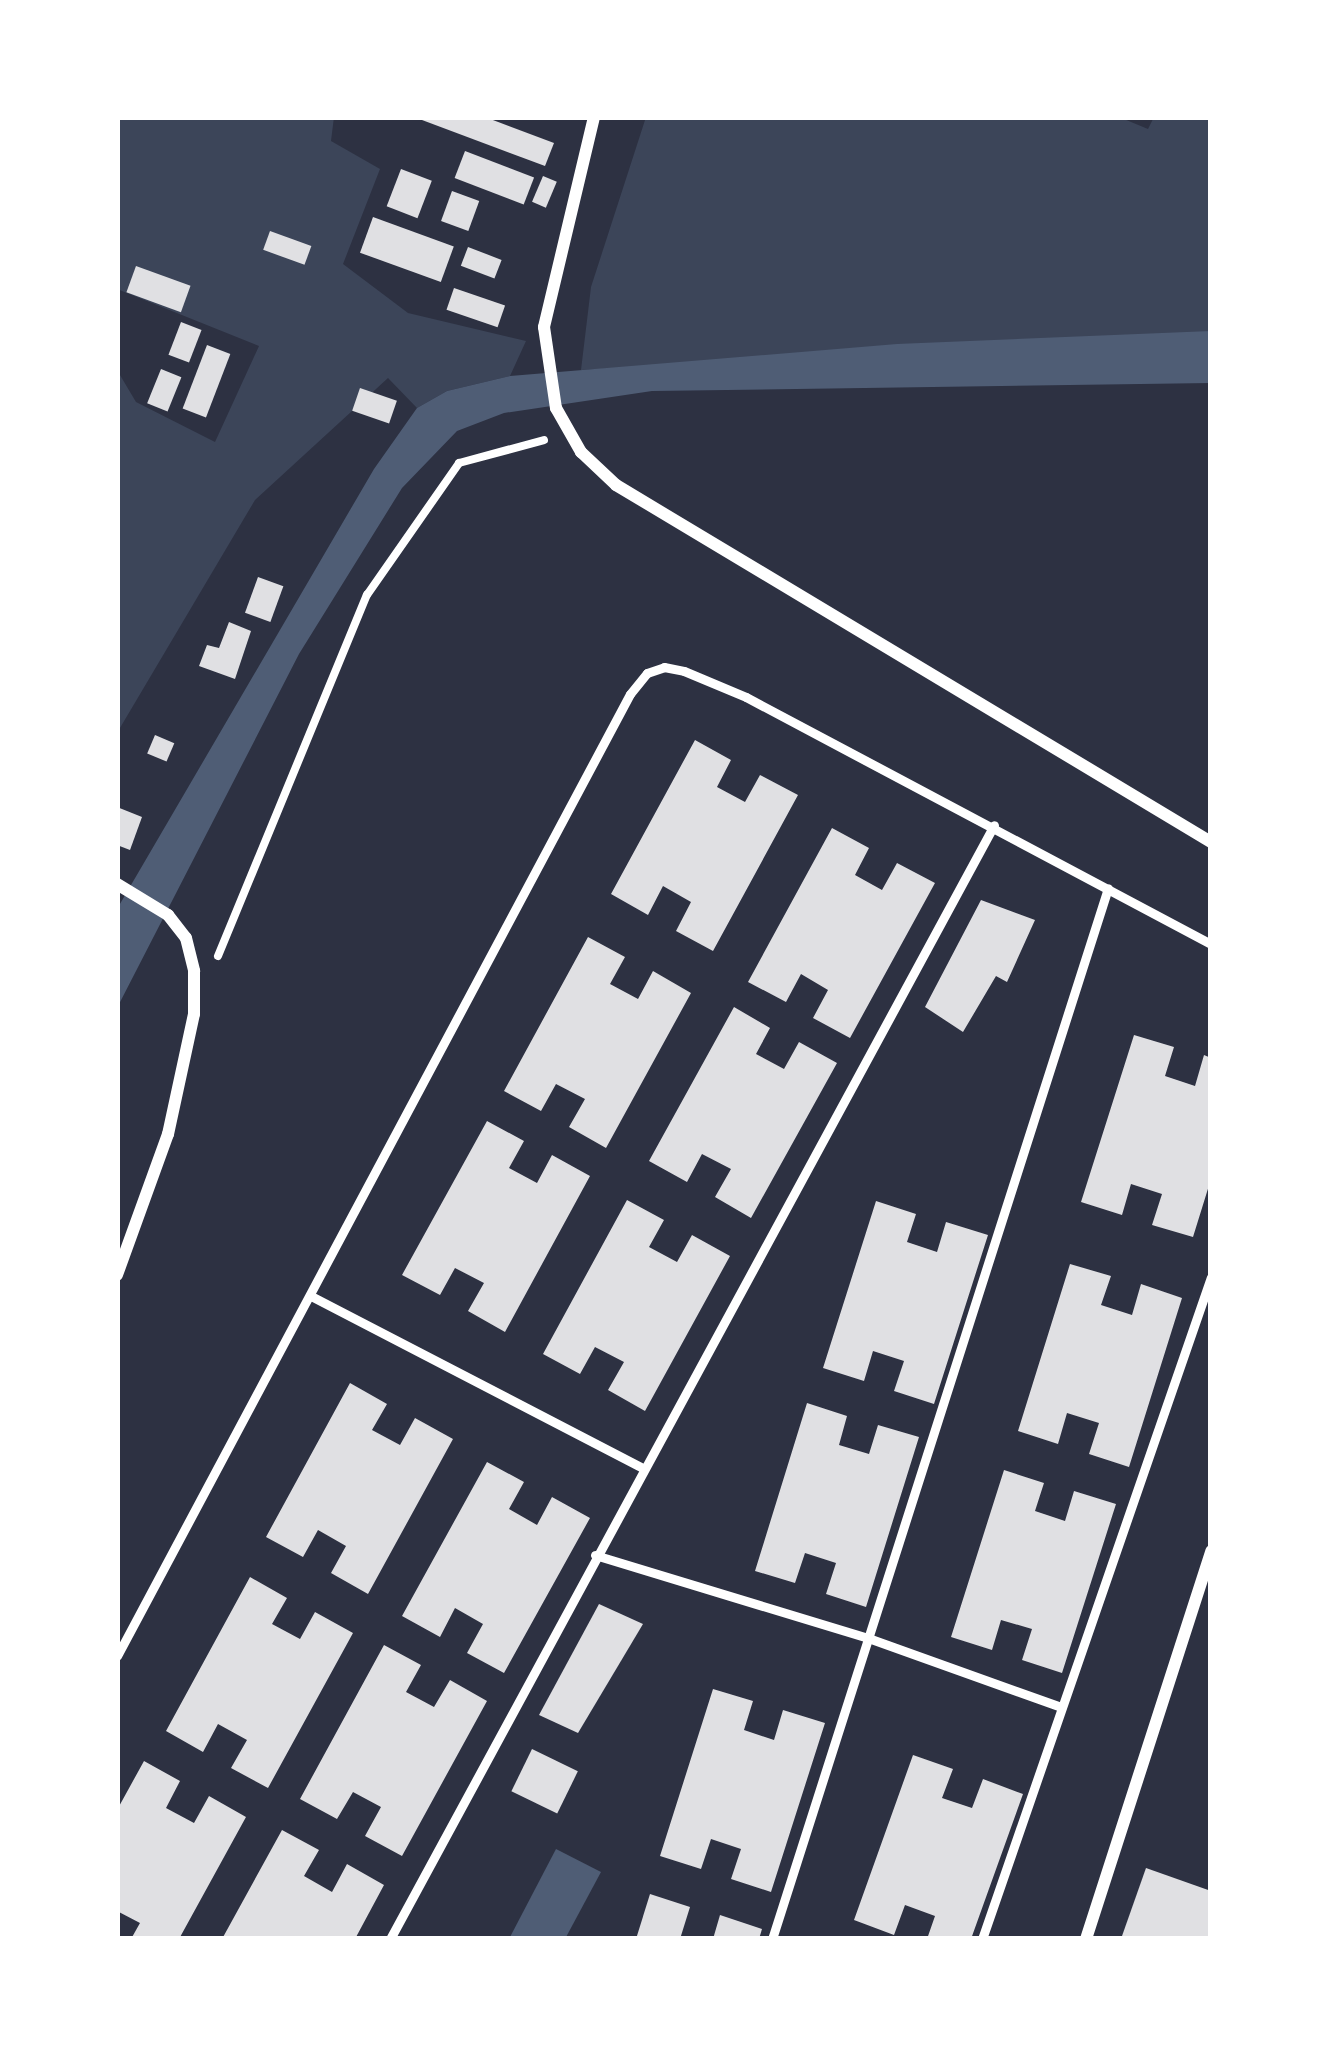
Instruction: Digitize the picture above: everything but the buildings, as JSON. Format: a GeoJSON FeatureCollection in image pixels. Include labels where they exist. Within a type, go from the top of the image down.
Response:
{"type":"FeatureCollection","features":[{"type":"Feature","properties":{"kind":"street"},"geometry":{"type":"LineString","coordinates":[[594,117],[544,328],[556,408],[568,433],[616,485],[1211,842]]}},
{"type":"Feature","properties":{"kind":"street"},"geometry":{"type":"LineString","coordinates":[[117,884],[168,915],[186,938],[194,971],[194,1014],[168,1134],[117,1275]]}},
{"type":"Feature","properties":{"kind":"street"},"geometry":{"type":"LineString","coordinates":[[1086,1939],[1211,1551]]}},
{"type":"Feature","properties":{"kind":"lane"},"geometry":{"type":"LineString","coordinates":[[117,1656],[620,714],[647,673],[664,667],[684,671],[746,697],[1211,944]]}},
{"type":"Feature","properties":{"kind":"lane"},"geometry":{"type":"LineString","coordinates":[[390,1939],[641,1467],[994,825]]}},
{"type":"Feature","properties":{"kind":"lane"},"geometry":{"type":"LineString","coordinates":[[772,1939],[1108,888]]}},
{"type":"Feature","properties":{"kind":"lane"},"geometry":{"type":"LineString","coordinates":[[982,1939],[1211,1277]]}},
{"type":"Feature","properties":{"kind":"lane"},"geometry":{"type":"LineString","coordinates":[[311,1296],[641,1467]]}},
{"type":"Feature","properties":{"kind":"lane"},"geometry":{"type":"LineString","coordinates":[[595,1555],[871,1639],[1061,1707]]}},
{"type":"Feature","properties":{"kind":"path"},"geometry":{"type":"LineString","coordinates":[[194,1014],[367,595],[459,463],[568,433]]}},
{"type":"Feature","properties":{"kind":"shaded area"},"geometry":{"type":"Polygon","coordinates":[[[117,117],[334,117],[331,141],[380,169],[343,264],[408,313],[526,341],[510,376],[447,391],[417,408],[388,378],[255,500],[117,733],[117,370],[136,402],[215,442],[259,346],[117,289],[117,117]]]}},
{"type":"Feature","properties":{"kind":"shaded area"},"geometry":{"type":"Polygon","coordinates":[[[646,117],[1119,117],[1148,129],[1154,117],[1211,117],[1211,339],[581,370],[591,287],[646,117]]]}},
{"type":"Feature","properties":{"kind":"shaded area"},"geometry":{"type":"Polygon","coordinates":[[[1211,331],[1211,383],[652,391],[504,413],[457,431],[402,488],[299,654],[117,1008],[117,909],[374,469],[417,408],[447,391],[510,376],[897,344],[1211,331]]]}},
{"type":"Feature","properties":{"kind":"shaded area"},"geometry":{"type":"Polygon","coordinates":[[[556,1849],[601,1872],[565,1939],[509,1939],[556,1849]]]}}]}
